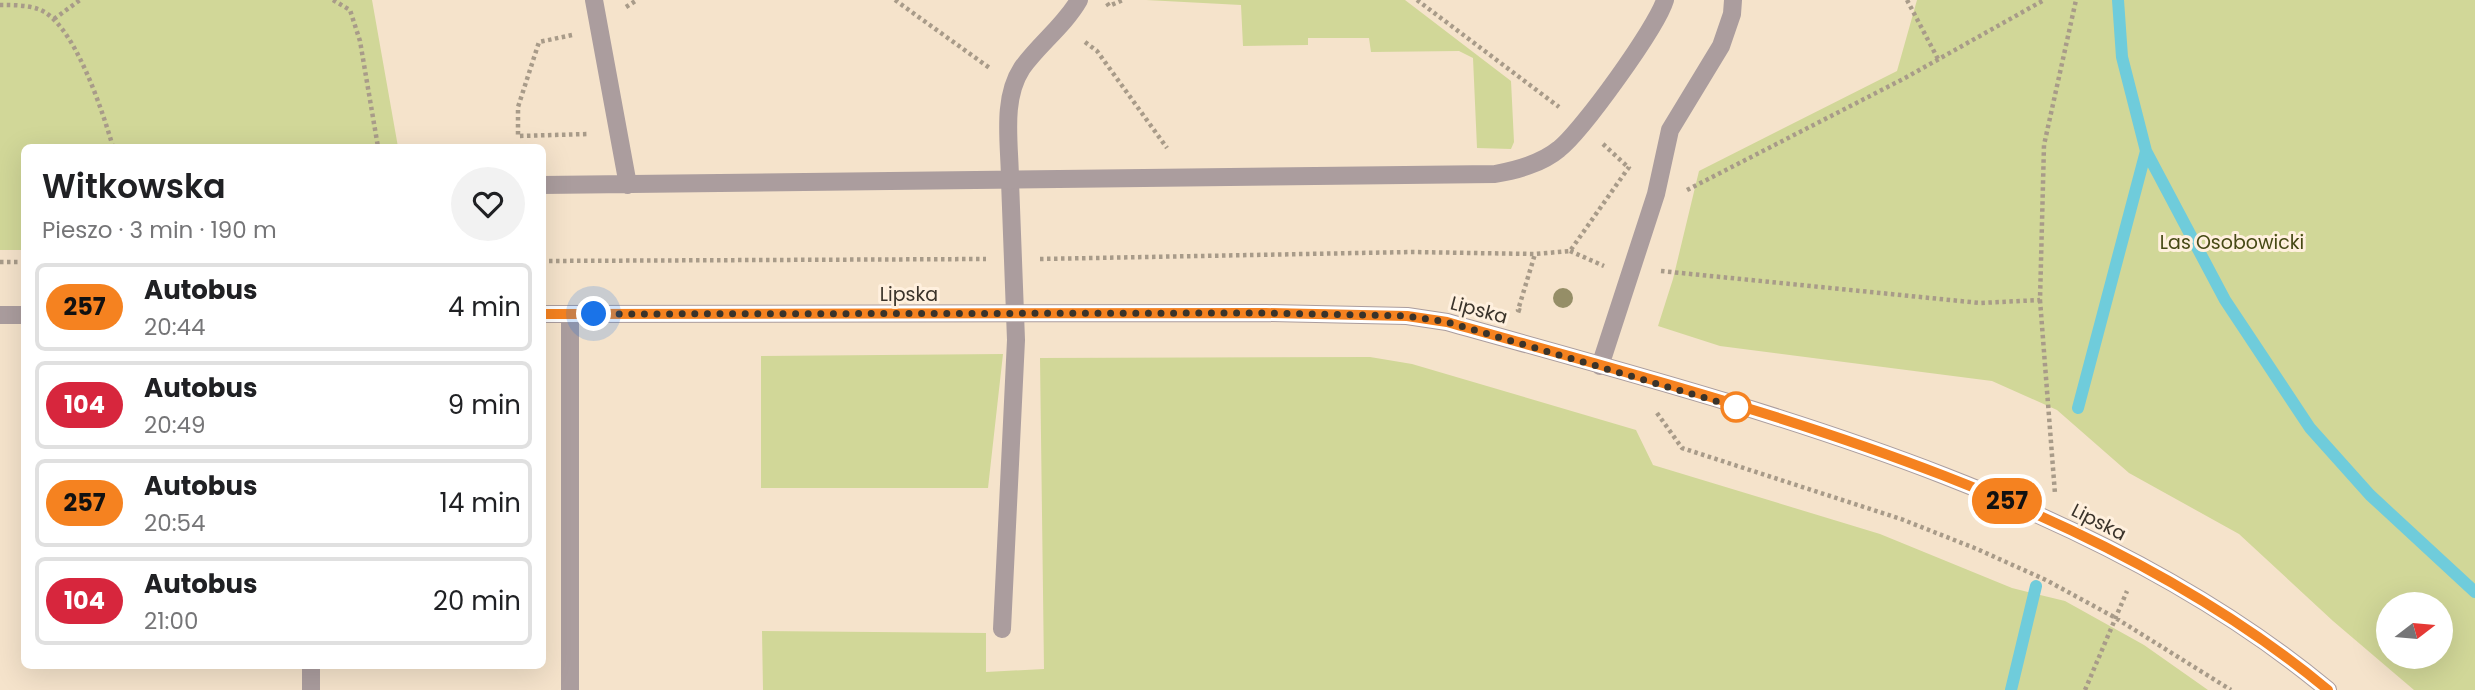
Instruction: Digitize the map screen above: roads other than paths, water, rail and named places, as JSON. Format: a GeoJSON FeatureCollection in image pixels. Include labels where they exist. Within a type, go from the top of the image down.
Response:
{"type":"FeatureCollection","features":[{"type":"Feature","properties":{"kind":"street"},"geometry":{"type":"LineString","coordinates":[[594,0],[628,185]]}},
{"type":"Feature","properties":{"kind":"street"},"geometry":{"type":"LineString","coordinates":[[1002,629],[1016,340],[1013,314],[1009,104],[1022,68],[1079,0]]}},
{"type":"Feature","properties":{"kind":"street"},"geometry":{"type":"LineString","coordinates":[[546,185],[1494,174],[1539,162],[1560,149],[1654,25],[1665,0]]}},
{"type":"Feature","properties":{"kind":"street"},"geometry":{"type":"LineString","coordinates":[[1600,366],[1656,194],[1670,130],[1721,46],[1732,14],[1733,0]]}},
{"type":"Feature","properties":{"kind":"street","name":"Lipska"},"geometry":{"type":"LineString","coordinates":[[546,314],[1266,313],[1407,316],[1447,322],[1600,366],[1887,455],[2031,510],[2139,566],[2229,618],[2328,690]]}},
{"type":"Feature","properties":{"kind":"street"},"geometry":{"type":"LineString","coordinates":[[570,314],[570,690]]}},
{"type":"Feature","properties":{"kind":"street"},"geometry":{"type":"LineString","coordinates":[[0,315],[21,315]]}},
{"type":"Feature","properties":{"kind":"street"},"geometry":{"type":"LineString","coordinates":[[311,669],[311,690]]}},
{"type":"Feature","properties":{"kind":"waterway"},"geometry":{"type":"LineString","coordinates":[[2118,0],[2122,57],[2146,151],[2225,300],[2310,428],[2370,495],[2475,592]]}},
{"type":"Feature","properties":{"kind":"waterway"},"geometry":{"type":"LineString","coordinates":[[2078,408],[2146,151]]}},
{"type":"Feature","properties":{"kind":"waterway"},"geometry":{"type":"LineString","coordinates":[[2011,690],[2036,586]]}},
{"type":"Feature","properties":{"kind":"park label","name":"Las Osobowicki"},"geometry":{"type":"Point","coordinates":[2232,242]}}]}
